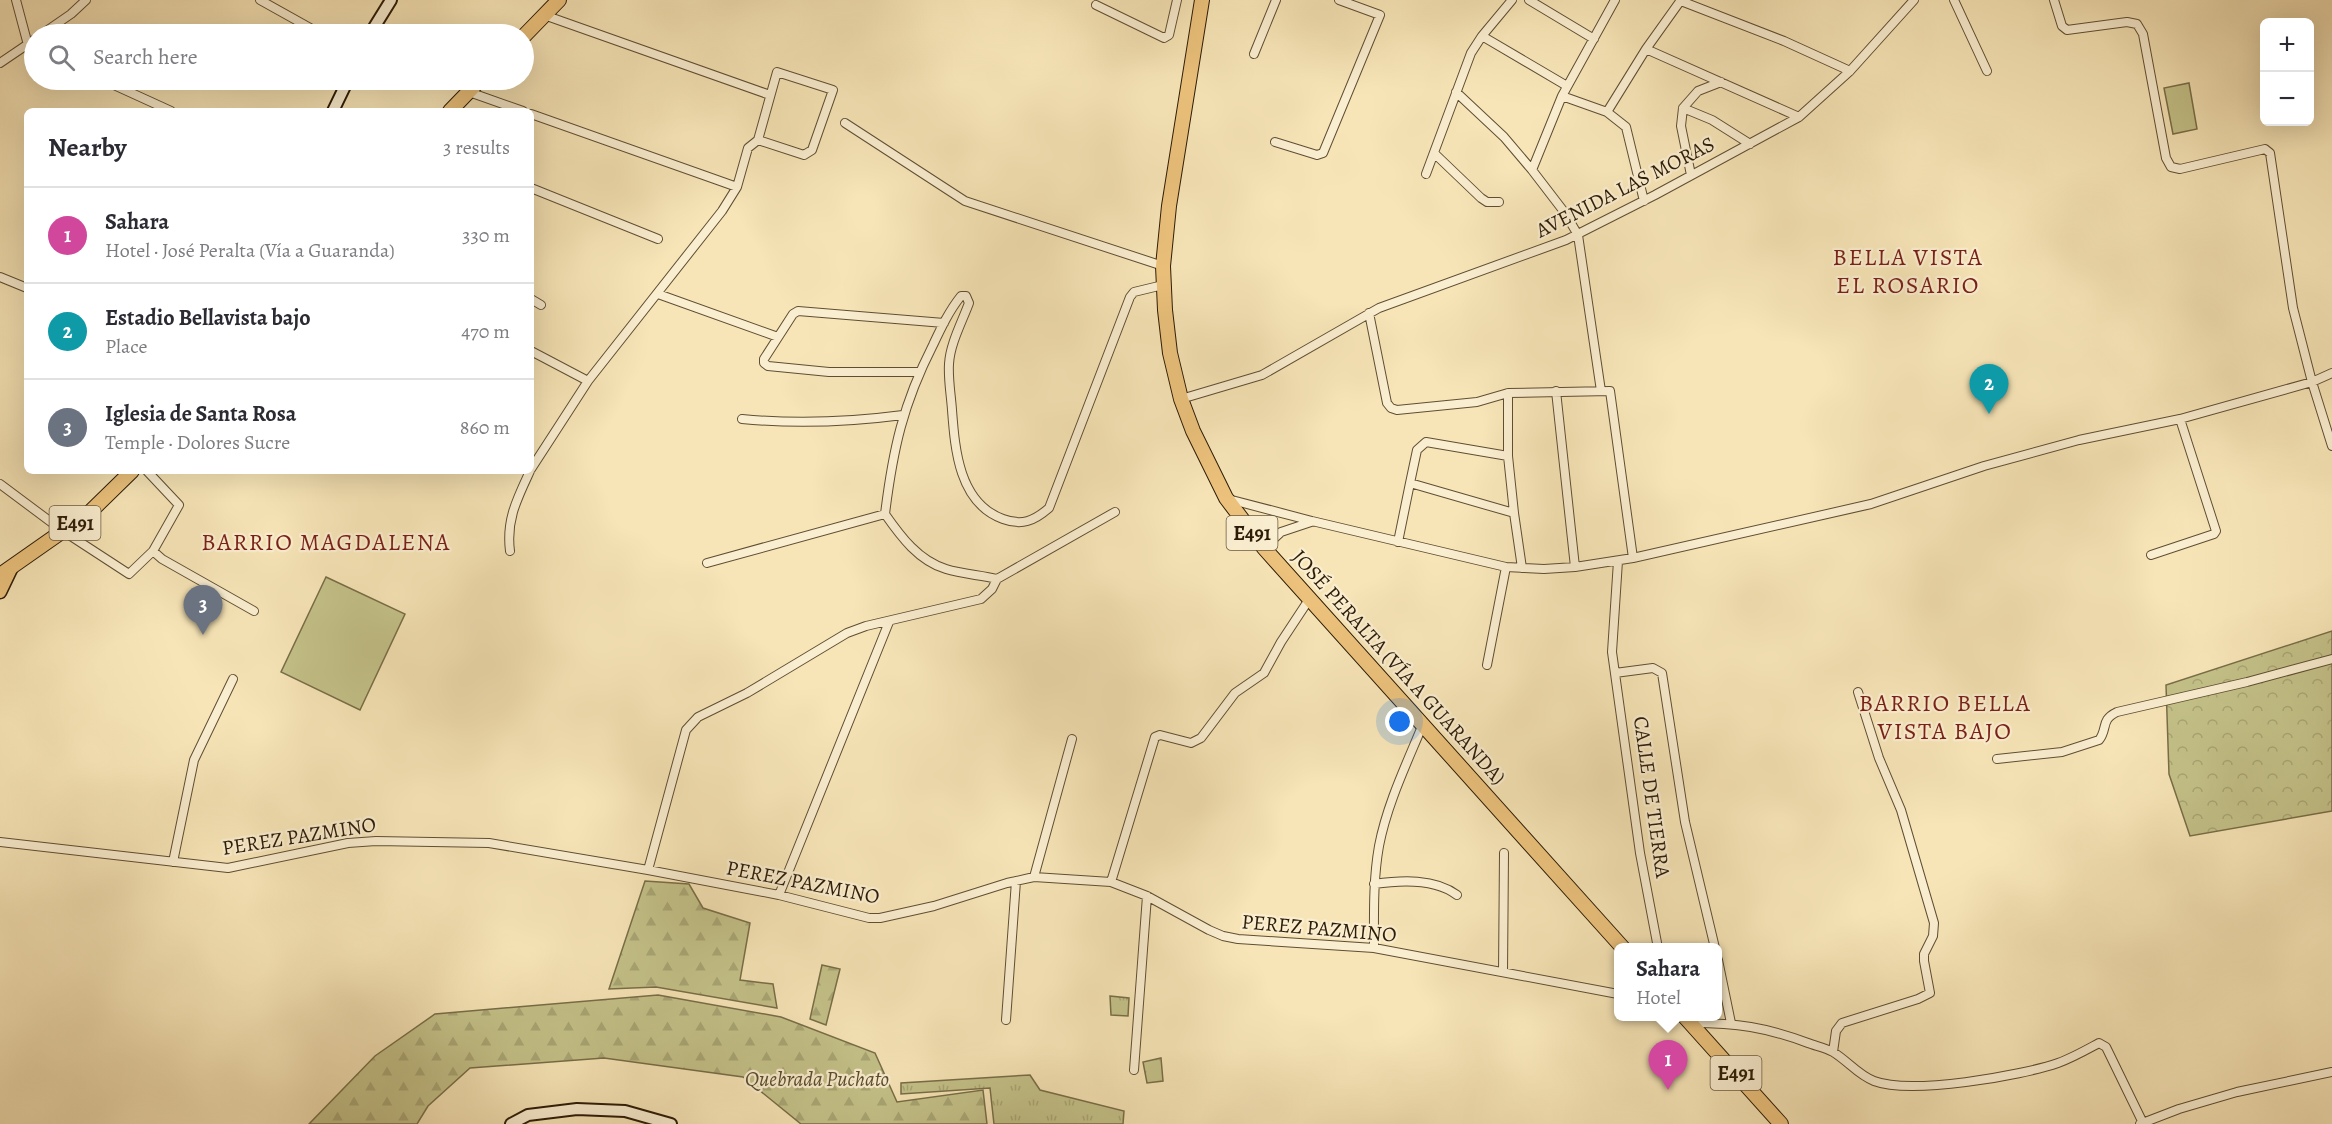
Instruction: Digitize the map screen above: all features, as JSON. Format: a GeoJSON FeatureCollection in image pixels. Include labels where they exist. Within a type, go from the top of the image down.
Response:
{"type":"FeatureCollection","features":[{"type":"Feature","properties":{"kind":"highway"},"geometry":{"type":"LineString","coordinates":[[534,26],[559,0]]}},
{"type":"Feature","properties":{"kind":"highway","name":"JOSÉ PERALTA (VÍA A GUARANDA)"},"geometry":{"type":"LineString","coordinates":[[1202,0],[1169,206],[1163,285],[1170,353],[1181,399],[1205,460],[1226,498],[1264,548],[1619,943]]}},
{"type":"Feature","properties":{"kind":"highway"},"geometry":{"type":"LineString","coordinates":[[453,108],[469,92]]}},
{"type":"Feature","properties":{"kind":"highway","name":"E491"},"geometry":{"type":"LineString","coordinates":[[0,575],[90,512],[129,474]]}},
{"type":"Feature","properties":{"kind":"highway","name":"E491"},"geometry":{"type":"LineString","coordinates":[[1688,1021],[1781,1124]]}},
{"type":"Feature","properties":{"kind":"main road"},"geometry":{"type":"LineString","coordinates":[[376,24],[391,0]]}},
{"type":"Feature","properties":{"kind":"main road"},"geometry":{"type":"LineString","coordinates":[[334,108],[343,90]]}},
{"type":"Feature","properties":{"kind":"main road"},"geometry":{"type":"LineString","coordinates":[[0,592],[12,567]]}},
{"type":"Feature","properties":{"kind":"main road"},"geometry":{"type":"LineString","coordinates":[[511,1124],[528,1115],[577,1108],[625,1111],[671,1124]]}},
{"type":"Feature","properties":{"kind":"street"},"geometry":{"type":"LineString","coordinates":[[16,0],[25,24]]}},
{"type":"Feature","properties":{"kind":"street"},"geometry":{"type":"LineString","coordinates":[[56,24],[86,0]]}},
{"type":"Feature","properties":{"kind":"street"},"geometry":{"type":"LineString","coordinates":[[260,0],[303,24]]}},
{"type":"Feature","properties":{"kind":"street"},"geometry":{"type":"LineString","coordinates":[[1096,5],[1164,38],[1169,35],[1177,0]]}},
{"type":"Feature","properties":{"kind":"street"},"geometry":{"type":"LineString","coordinates":[[1254,54],[1276,0]]}},
{"type":"Feature","properties":{"kind":"street"},"geometry":{"type":"LineString","coordinates":[[1275,142],[1317,155],[1323,153],[1380,15],[1339,0]]}},
{"type":"Feature","properties":{"kind":"street"},"geometry":{"type":"LineString","coordinates":[[1426,174],[1471,53],[1512,0]]}},
{"type":"Feature","properties":{"kind":"street"},"geometry":{"type":"LineString","coordinates":[[1529,0],[1594,39]]}},
{"type":"Feature","properties":{"kind":"street"},"geometry":{"type":"LineString","coordinates":[[1532,170],[1562,96],[1615,0]]}},
{"type":"Feature","properties":{"kind":"street"},"geometry":{"type":"LineString","coordinates":[[1607,112],[1646,49],[1681,0],[1784,41],[1850,71]]}},
{"type":"Feature","properties":{"kind":"street","name":"AVENIDA LAS MORAS"},"geometry":{"type":"LineString","coordinates":[[1181,399],[1262,375],[1369,313],[1578,234],[1799,117],[1850,71],[1914,0]]}},
{"type":"Feature","properties":{"kind":"street"},"geometry":{"type":"LineString","coordinates":[[1954,0],[1987,71]]}},
{"type":"Feature","properties":{"kind":"street"},"geometry":{"type":"LineString","coordinates":[[2054,0],[2062,26],[2067,30],[2127,22],[2137,24],[2143,34],[2166,158],[2171,167],[2180,170],[2268,150],[2293,308],[2312,382],[2332,446]]}},
{"type":"Feature","properties":{"kind":"street"},"geometry":{"type":"LineString","coordinates":[[544,15],[770,95]]}},
{"type":"Feature","properties":{"kind":"street"},"geometry":{"type":"LineString","coordinates":[[1482,36],[1567,86]]}},
{"type":"Feature","properties":{"kind":"street"},"geometry":{"type":"LineString","coordinates":[[0,63],[24,49]]}},
{"type":"Feature","properties":{"kind":"street"},"geometry":{"type":"LineString","coordinates":[[1646,49],[1799,117]]}},
{"type":"Feature","properties":{"kind":"street"},"geometry":{"type":"LineString","coordinates":[[534,465],[588,381],[723,211],[737,187],[748,148],[758,140],[777,72],[833,90],[809,154],[804,155],[758,140]]}},
{"type":"Feature","properties":{"kind":"street"},"geometry":{"type":"LineString","coordinates":[[1691,175],[1681,126],[1683,108],[1698,91],[1721,82]]}},
{"type":"Feature","properties":{"kind":"street"},"geometry":{"type":"LineString","coordinates":[[125,90],[164,108]]}},
{"type":"Feature","properties":{"kind":"street"},"geometry":{"type":"LineString","coordinates":[[469,92],[514,108]]}},
{"type":"Feature","properties":{"kind":"street"},"geometry":{"type":"LineString","coordinates":[[1456,92],[1504,137],[1565,213],[1578,234],[1600,392]]}},
{"type":"Feature","properties":{"kind":"street"},"geometry":{"type":"LineString","coordinates":[[1562,96],[1607,112],[1626,128],[1644,201]]}},
{"type":"Feature","properties":{"kind":"street"},"geometry":{"type":"LineString","coordinates":[[1683,108],[1712,120],[1749,144]]}},
{"type":"Feature","properties":{"kind":"street"},"geometry":{"type":"LineString","coordinates":[[534,115],[737,187]]}},
{"type":"Feature","properties":{"kind":"street"},"geometry":{"type":"LineString","coordinates":[[845,123],[965,201],[1163,266]]}},
{"type":"Feature","properties":{"kind":"street"},"geometry":{"type":"LineString","coordinates":[[1435,154],[1481,198],[1487,202],[1499,202]]}},
{"type":"Feature","properties":{"kind":"street"},"geometry":{"type":"LineString","coordinates":[[534,189],[658,239]]}},
{"type":"Feature","properties":{"kind":"street"},"geometry":{"type":"LineString","coordinates":[[0,277],[24,287]]}},
{"type":"Feature","properties":{"kind":"street"},"geometry":{"type":"LineString","coordinates":[[1115,512],[996,579],[947,570],[931,563],[904,541],[885,514],[890,470],[903,415],[920,372],[944,323],[961,296],[966,296],[969,303],[949,362],[956,453],[962,474],[981,506],[995,516],[1013,523],[1026,523],[1038,518],[1048,508],[1126,303],[1134,292],[1163,285]]}},
{"type":"Feature","properties":{"kind":"street"},"geometry":{"type":"LineString","coordinates":[[658,294],[778,337]]}},
{"type":"Feature","properties":{"kind":"street"},"geometry":{"type":"LineString","coordinates":[[534,301],[541,305]]}},
{"type":"Feature","properties":{"kind":"street"},"geometry":{"type":"LineString","coordinates":[[920,372],[829,372],[768,366],[764,363],[764,359],[793,314],[804,310],[944,323]]}},
{"type":"Feature","properties":{"kind":"street"},"geometry":{"type":"LineString","coordinates":[[1369,313],[1387,404],[1397,410],[1477,402],[1509,393],[1610,391],[1633,558]]}},
{"type":"Feature","properties":{"kind":"street"},"geometry":{"type":"LineString","coordinates":[[534,353],[588,381]]}},
{"type":"Feature","properties":{"kind":"street"},"geometry":{"type":"LineString","coordinates":[[1226,498],[1506,567],[1575,567],[1633,558],[1871,504],[1984,466],[2079,440],[2180,419],[2312,382],[2332,373]]}},
{"type":"Feature","properties":{"kind":"street"},"geometry":{"type":"LineString","coordinates":[[1556,391],[1575,567]]}},
{"type":"Feature","properties":{"kind":"street"},"geometry":{"type":"LineString","coordinates":[[1509,393],[1508,456],[1522,568]]}},
{"type":"Feature","properties":{"kind":"street"},"geometry":{"type":"LineString","coordinates":[[742,419],[776,422],[903,415]]}},
{"type":"Feature","properties":{"kind":"street"},"geometry":{"type":"LineString","coordinates":[[2151,555],[2214,534],[2216,531],[2180,419]]}},
{"type":"Feature","properties":{"kind":"street"},"geometry":{"type":"LineString","coordinates":[[1398,542],[1417,450],[1426,442],[1508,456]]}},
{"type":"Feature","properties":{"kind":"street"},"geometry":{"type":"LineString","coordinates":[[0,484],[63,531],[129,574],[153,551],[179,505],[150,474]]}},
{"type":"Feature","properties":{"kind":"street"},"geometry":{"type":"LineString","coordinates":[[510,551],[508,533],[510,520],[529,474]]}},
{"type":"Feature","properties":{"kind":"street"},"geometry":{"type":"LineString","coordinates":[[1410,483],[1514,513]]}},
{"type":"Feature","properties":{"kind":"street"},"geometry":{"type":"LineString","coordinates":[[707,563],[885,514]]}},
{"type":"Feature","properties":{"kind":"street"},"geometry":{"type":"LineString","coordinates":[[1264,548],[1281,532],[1312,521]]}},
{"type":"Feature","properties":{"kind":"street"},"geometry":{"type":"LineString","coordinates":[[153,551],[171,565],[254,611]]}},
{"type":"Feature","properties":{"kind":"street","name":"CALLE DE TIERRA"},"geometry":{"type":"LineString","coordinates":[[1618,561],[1612,652],[1640,853],[1657,943]]}},
{"type":"Feature","properties":{"kind":"street"},"geometry":{"type":"LineString","coordinates":[[1487,665],[1506,567]]}},
{"type":"Feature","properties":{"kind":"street"},"geometry":{"type":"LineString","coordinates":[[648,870],[686,730],[691,722],[747,693],[847,633],[866,626],[981,599],[992,590],[996,579]]}},
{"type":"Feature","properties":{"kind":"street"},"geometry":{"type":"LineString","coordinates":[[1111,882],[1152,741],[1160,735],[1191,743],[1201,738],[1235,693],[1264,673],[1310,598]]}},
{"type":"Feature","properties":{"kind":"street"},"geometry":{"type":"LineString","coordinates":[[780,895],[889,622]]}},
{"type":"Feature","properties":{"kind":"street"},"geometry":{"type":"LineString","coordinates":[[1997,759],[2062,752],[2099,740],[2105,722],[2117,712],[2332,659]]}},
{"type":"Feature","properties":{"kind":"street"},"geometry":{"type":"LineString","coordinates":[[1615,673],[1653,668],[1662,673],[1685,822],[1714,943]]}},
{"type":"Feature","properties":{"kind":"street"},"geometry":{"type":"LineString","coordinates":[[173,862],[191,769],[233,679]]}},
{"type":"Feature","properties":{"kind":"street"},"geometry":{"type":"LineString","coordinates":[[1833,1052],[1836,1031],[1842,1023],[1918,999],[1930,993],[1924,961],[1924,954],[1934,930],[1929,902],[1901,810],[1880,758],[1858,692]]}},
{"type":"Feature","properties":{"kind":"street"},"geometry":{"type":"LineString","coordinates":[[1374,948],[1374,884],[1379,845],[1387,815],[1423,723]]}},
{"type":"Feature","properties":{"kind":"street"},"geometry":{"type":"LineString","coordinates":[[1034,877],[1072,739]]}},
{"type":"Feature","properties":{"kind":"street","name":"PEREZ PAZMINO"},"geometry":{"type":"LineString","coordinates":[[0,842],[228,868],[348,843],[375,841],[489,843],[780,895],[869,918],[880,918],[933,906],[1034,877],[1111,882],[1147,896],[1223,936],[1249,940],[1374,948],[1614,993]]}},
{"type":"Feature","properties":{"kind":"street"},"geometry":{"type":"LineString","coordinates":[[1503,972],[1504,853]]}},
{"type":"Feature","properties":{"kind":"street"},"geometry":{"type":"LineString","coordinates":[[1006,1020],[1016,881]]}},
{"type":"Feature","properties":{"kind":"street"},"geometry":{"type":"LineString","coordinates":[[1374,884],[1392,882],[1434,884],[1449,889],[1457,896]]}},
{"type":"Feature","properties":{"kind":"street"},"geometry":{"type":"LineString","coordinates":[[1134,1070],[1147,896]]}},
{"type":"Feature","properties":{"kind":"street"},"geometry":{"type":"LineString","coordinates":[[1722,979],[1731,1023]]}},
{"type":"Feature","properties":{"kind":"street"},"geometry":{"type":"LineString","coordinates":[[1702,1021],[1758,1027],[1833,1052],[1873,1081],[1908,1087],[1981,1080],[2042,1068],[2099,1043],[2103,1044],[2141,1123],[2237,1092],[2332,1072]]}},
{"type":"Feature","properties":{"kind":"green space"},"geometry":{"type":"Polygon","coordinates":[[[2189,83],[2197,129],[2173,134],[2164,88],[2189,83]]]}},
{"type":"Feature","properties":{"kind":"green space"},"geometry":{"type":"Polygon","coordinates":[[[326,577],[405,614],[360,710],[281,672],[326,577]]]}},
{"type":"Feature","properties":{"kind":"green space"},"geometry":{"type":"Polygon","coordinates":[[[2332,631],[2332,811],[2190,836],[2169,774],[2166,685],[2332,631]]]}},
{"type":"Feature","properties":{"kind":"green space"},"geometry":{"type":"Polygon","coordinates":[[[645,881],[689,884],[703,908],[750,923],[740,980],[773,984],[777,1008],[656,987],[609,989],[645,881]]]}},
{"type":"Feature","properties":{"kind":"green space"},"geometry":{"type":"Polygon","coordinates":[[[822,965],[840,969],[826,1025],[810,1019],[822,965]]]}},
{"type":"Feature","properties":{"kind":"green space","name":"Quebrada Puchato"},"geometry":{"type":"Polygon","coordinates":[[[658,995],[781,1017],[875,1053],[897,1102],[983,1090],[987,1124],[801,1124],[743,1077],[604,1058],[470,1068],[428,1106],[417,1124],[309,1124],[375,1056],[435,1014],[658,995]]]}},
{"type":"Feature","properties":{"kind":"green space"},"geometry":{"type":"Polygon","coordinates":[[[1110,996],[1129,998],[1128,1016],[1111,1015],[1110,996]]]}},
{"type":"Feature","properties":{"kind":"green space"},"geometry":{"type":"Polygon","coordinates":[[[1161,1058],[1163,1081],[1147,1083],[1143,1062],[1161,1058]]]}},
{"type":"Feature","properties":{"kind":"green space"},"geometry":{"type":"Polygon","coordinates":[[[1030,1075],[1040,1090],[1124,1111],[1123,1124],[994,1124],[990,1088],[901,1094],[901,1083],[1030,1075]]]}},
{"type":"Feature","properties":{"kind":"place","name":"Estadio Bellavista bajo"},"geometry":{"type":"Point","coordinates":[1989,414]}},
{"type":"Feature","properties":{"kind":"place","name":"Iglesia de Santa Rosa"},"geometry":{"type":"Point","coordinates":[203,635]}},
{"type":"Feature","properties":{"kind":"place","name":"Sahara"},"geometry":{"type":"Point","coordinates":[1668,1090]}},
{"type":"Feature","properties":{"kind":"district","name":"BELLA VISTA EL ROSARIO"},"geometry":{"type":"Point","coordinates":[1908,271]}},
{"type":"Feature","properties":{"kind":"district","name":"BARRIO MAGDALENA"},"geometry":{"type":"Point","coordinates":[326,542]}},
{"type":"Feature","properties":{"kind":"district","name":"BARRIO BELLA VISTA BAJO"},"geometry":{"type":"Point","coordinates":[1945,717]}}]}
